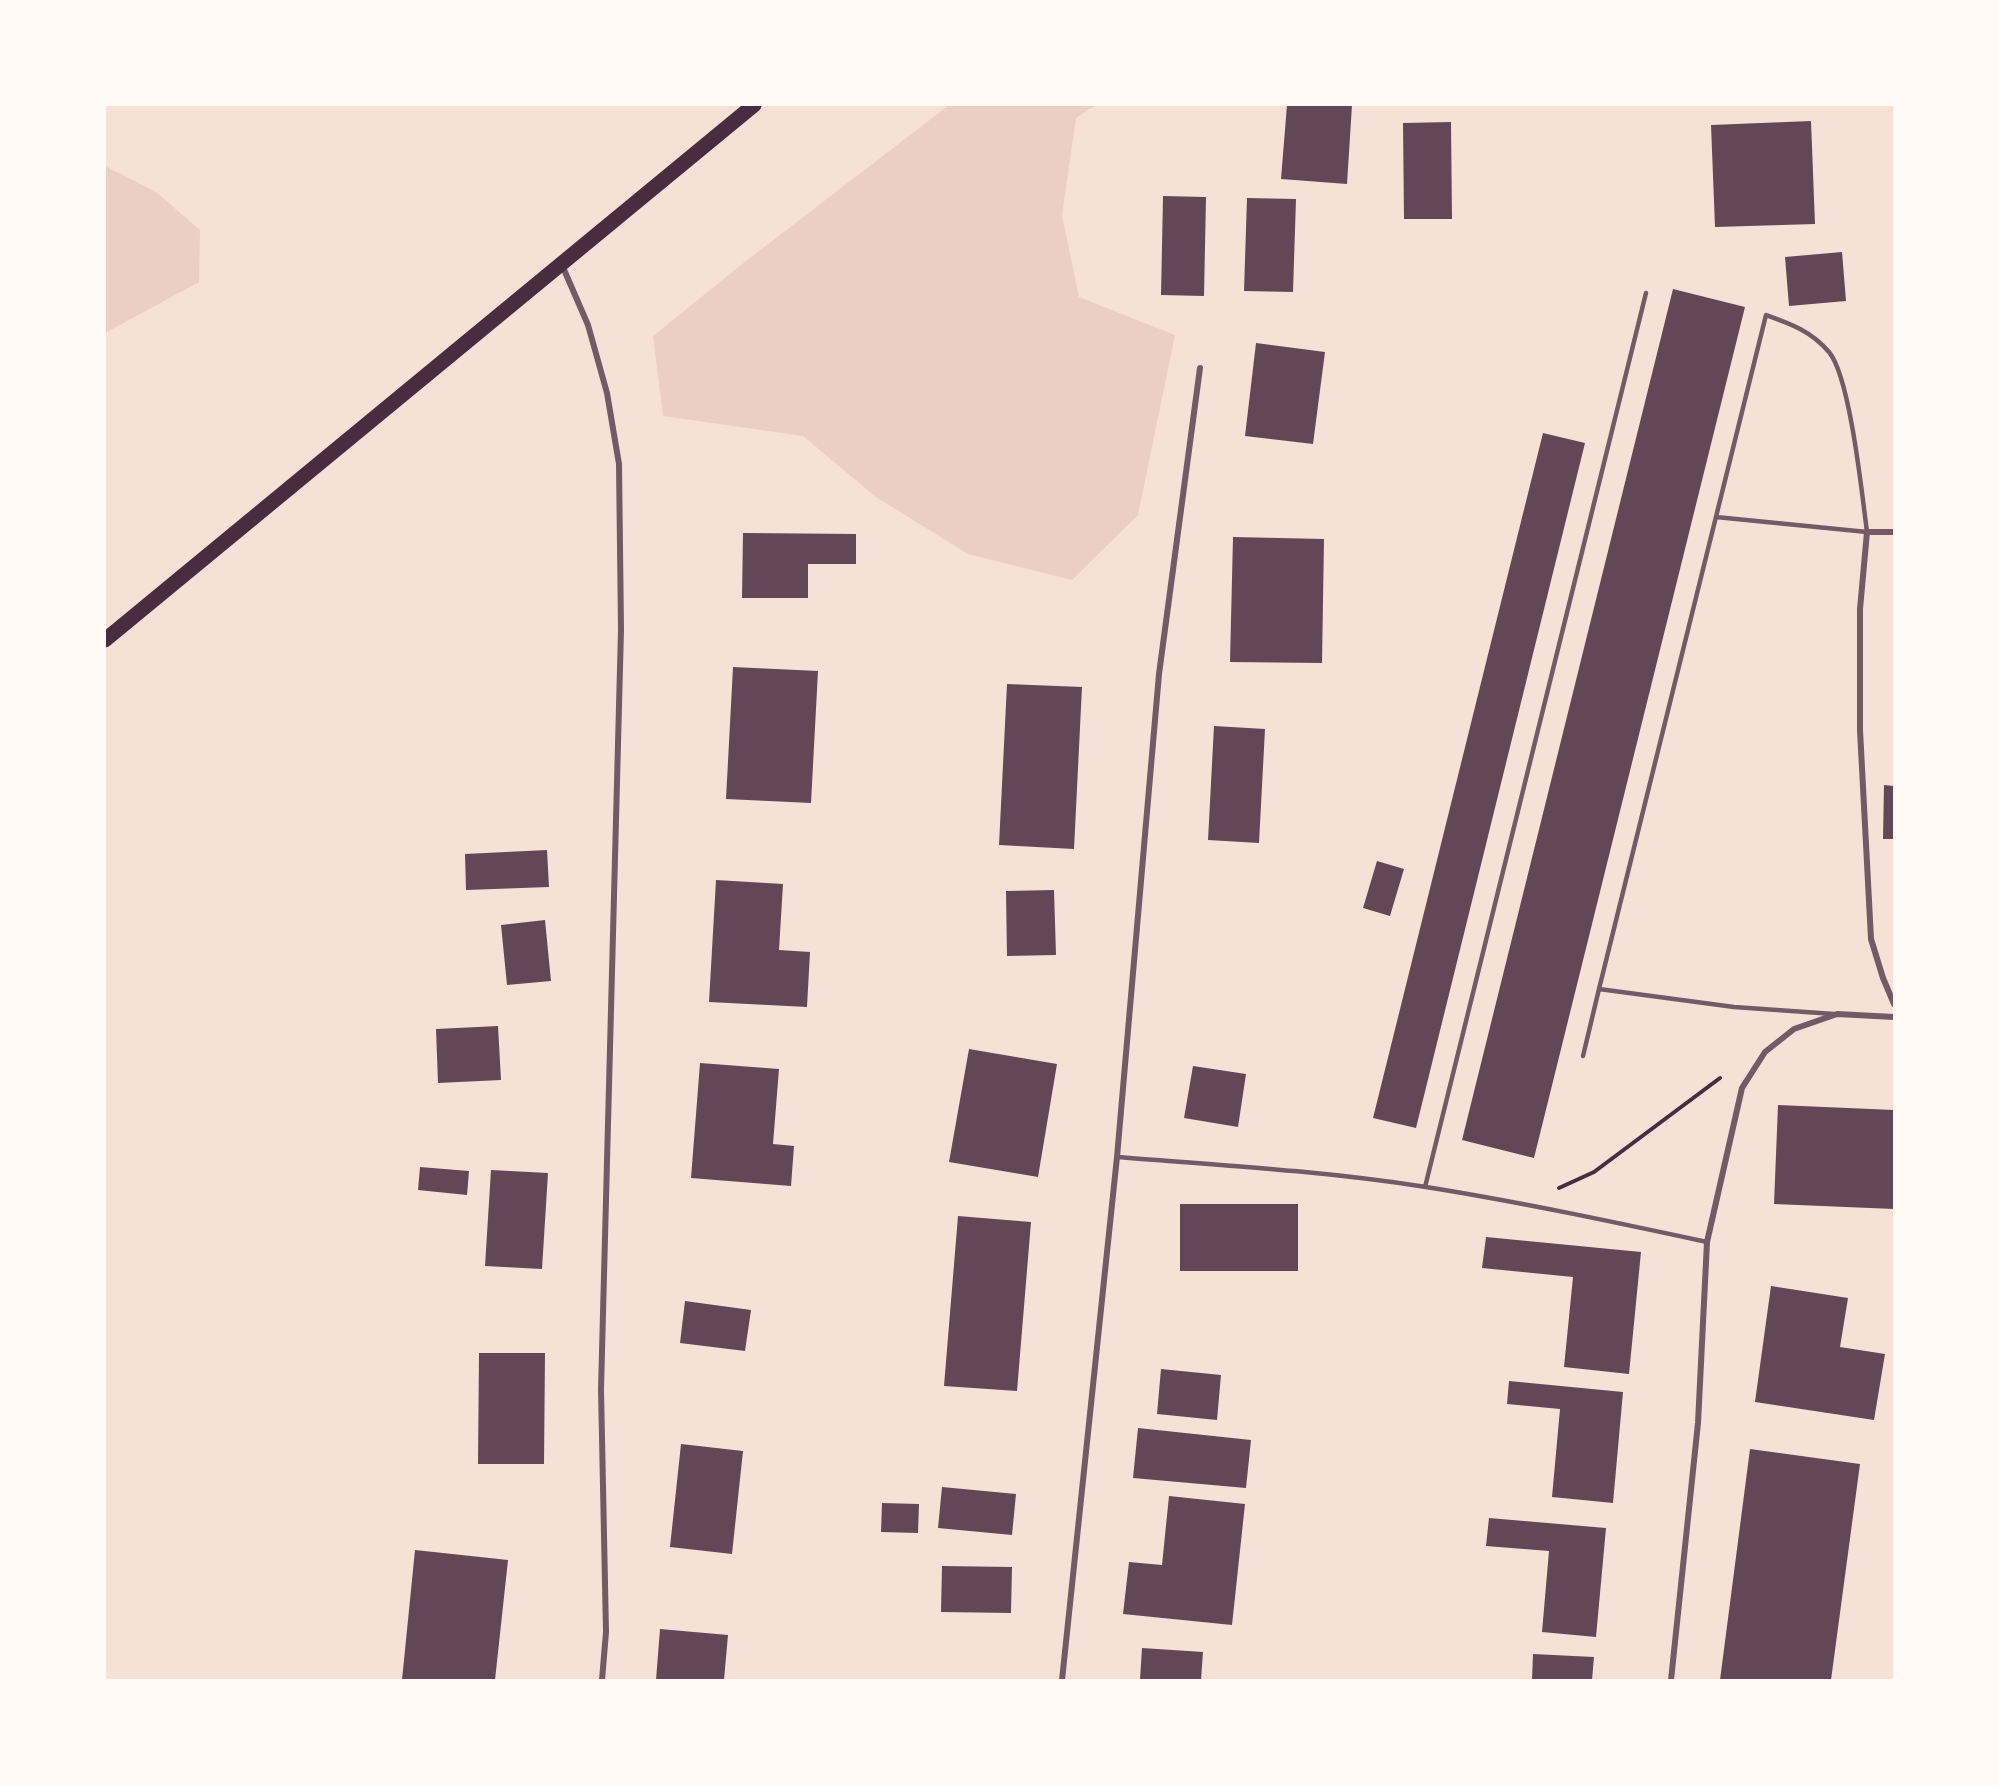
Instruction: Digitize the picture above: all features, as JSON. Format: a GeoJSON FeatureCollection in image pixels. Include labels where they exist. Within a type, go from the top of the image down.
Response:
{"type":"FeatureCollection","features":[{"type":"Feature","properties":{"kind":"main road"},"geometry":{"type":"LineString","coordinates":[[105,640],[754,105]]}},
{"type":"Feature","properties":{"kind":"street"},"geometry":{"type":"LineString","coordinates":[[561,264],[588,325],[607,393],[619,464],[621,630],[601,1389],[606,1632],[602,1680]]}},
{"type":"Feature","properties":{"kind":"street"},"geometry":{"type":"LineString","coordinates":[[1062,1680],[1117,1157],[1159,674],[1200,368]]}},
{"type":"Feature","properties":{"kind":"street"},"geometry":{"type":"LineString","coordinates":[[1894,532],[1868,532],[1860,609],[1860,730],[1871,939],[1882,978],[1894,1004]]}},
{"type":"Feature","properties":{"kind":"street"},"geometry":{"type":"LineString","coordinates":[[1671,1680],[1698,1422],[1707,1242],[1742,1088],[1765,1052],[1794,1029],[1837,1014],[1894,1017]]}},
{"type":"Feature","properties":{"kind":"lane"},"geometry":{"type":"LineString","coordinates":[[1425,1187],[1646,293]]}},
{"type":"Feature","properties":{"kind":"lane"},"geometry":{"type":"LineString","coordinates":[[1583,1056],[1599,989],[1766,315],[1803,328],[1830,353],[1846,395],[1868,532],[1716,517]]}},
{"type":"Feature","properties":{"kind":"lane"},"geometry":{"type":"LineString","coordinates":[[1599,989],[1734,1007],[1837,1014]]}},
{"type":"Feature","properties":{"kind":"lane"},"geometry":{"type":"LineString","coordinates":[[1117,1157],[1281,1169],[1425,1187],[1707,1242]]}},
{"type":"Feature","properties":{"kind":"path"},"geometry":{"type":"LineString","coordinates":[[1509,1202],[1549,1192],[1594,1172],[1719,1079],[1765,1052]]}},
{"type":"Feature","properties":{"kind":"shaded area"},"geometry":{"type":"Polygon","coordinates":[[[949,105],[1096,105],[1076,118],[1062,215],[1079,297],[1175,335],[1138,515],[1072,580],[968,554],[876,497],[803,436],[663,416],[653,336],[746,261],[949,105]]]}},
{"type":"Feature","properties":{"kind":"shaded area"},"geometry":{"type":"Polygon","coordinates":[[[105,166],[156,192],[200,230],[199,282],[105,333],[105,166]]]}},
{"type":"Feature","properties":{"kind":"building"},"geometry":{"type":"Polygon","coordinates":[[[1287,105],[1352,105],[1347,184],[1281,179],[1287,105]]]}},
{"type":"Feature","properties":{"kind":"building"},"geometry":{"type":"Polygon","coordinates":[[[1811,121],[1815,224],[1715,227],[1711,125],[1811,121]]]}},
{"type":"Feature","properties":{"kind":"building"},"geometry":{"type":"Polygon","coordinates":[[[1451,122],[1452,219],[1404,219],[1403,123],[1451,122]]]}},
{"type":"Feature","properties":{"kind":"building"},"geometry":{"type":"Polygon","coordinates":[[[1163,196],[1206,197],[1204,296],[1161,295],[1163,196]]]}},
{"type":"Feature","properties":{"kind":"building"},"geometry":{"type":"Polygon","coordinates":[[[1247,198],[1296,199],[1293,292],[1244,291],[1247,198]]]}},
{"type":"Feature","properties":{"kind":"building"},"geometry":{"type":"Polygon","coordinates":[[[1842,252],[1846,301],[1789,306],[1785,257],[1842,252]]]}},
{"type":"Feature","properties":{"kind":"building"},"geometry":{"type":"Polygon","coordinates":[[[1673,289],[1745,307],[1534,1158],[1462,1140],[1673,289]]]}},
{"type":"Feature","properties":{"kind":"building"},"geometry":{"type":"Polygon","coordinates":[[[1256,343],[1325,352],[1313,444],[1245,436],[1256,343]]]}},
{"type":"Feature","properties":{"kind":"building"},"geometry":{"type":"Polygon","coordinates":[[[1543,433],[1585,443],[1416,1128],[1373,1118],[1543,433]]]}},
{"type":"Feature","properties":{"kind":"building"},"geometry":{"type":"Polygon","coordinates":[[[743,533],[856,534],[856,564],[808,564],[808,598],[742,598],[743,533]]]}},
{"type":"Feature","properties":{"kind":"building"},"geometry":{"type":"Polygon","coordinates":[[[1233,537],[1324,539],[1322,663],[1230,662],[1233,537]]]}},
{"type":"Feature","properties":{"kind":"building"},"geometry":{"type":"Polygon","coordinates":[[[733,667],[818,671],[811,803],[726,799],[733,667]]]}},
{"type":"Feature","properties":{"kind":"building"},"geometry":{"type":"Polygon","coordinates":[[[1007,684],[1082,687],[1074,849],[999,845],[1007,684]]]}},
{"type":"Feature","properties":{"kind":"building"},"geometry":{"type":"Polygon","coordinates":[[[1214,726],[1265,729],[1259,843],[1208,840],[1214,726]]]}},
{"type":"Feature","properties":{"kind":"building"},"geometry":{"type":"Polygon","coordinates":[[[1884,785],[1894,786],[1894,839],[1883,839],[1884,785]]]}},
{"type":"Feature","properties":{"kind":"building"},"geometry":{"type":"Polygon","coordinates":[[[547,850],[549,887],[466,890],[465,854],[547,850]]]}},
{"type":"Feature","properties":{"kind":"building"},"geometry":{"type":"Polygon","coordinates":[[[1377,861],[1404,869],[1390,916],[1363,908],[1377,861]]]}},
{"type":"Feature","properties":{"kind":"building"},"geometry":{"type":"Polygon","coordinates":[[[716,880],[783,884],[779,950],[810,952],[807,1007],[709,1002],[716,880]]]}},
{"type":"Feature","properties":{"kind":"building"},"geometry":{"type":"Polygon","coordinates":[[[1054,890],[1056,955],[1007,956],[1006,891],[1054,890]]]}},
{"type":"Feature","properties":{"kind":"building"},"geometry":{"type":"Polygon","coordinates":[[[545,920],[551,981],[507,985],[501,925],[545,920]]]}},
{"type":"Feature","properties":{"kind":"building"},"geometry":{"type":"Polygon","coordinates":[[[498,1026],[501,1080],[438,1083],[436,1029],[498,1026]]]}},
{"type":"Feature","properties":{"kind":"building"},"geometry":{"type":"Polygon","coordinates":[[[969,1049],[1057,1064],[1038,1177],[949,1162],[969,1049]]]}},
{"type":"Feature","properties":{"kind":"building"},"geometry":{"type":"Polygon","coordinates":[[[700,1063],[779,1069],[773,1144],[794,1146],[791,1186],[691,1178],[700,1063]]]}},
{"type":"Feature","properties":{"kind":"building"},"geometry":{"type":"Polygon","coordinates":[[[1193,1066],[1246,1074],[1238,1127],[1184,1118],[1193,1066]]]}},
{"type":"Feature","properties":{"kind":"building"},"geometry":{"type":"Polygon","coordinates":[[[1778,1105],[1894,1110],[1894,1209],[1774,1204],[1778,1105]]]}},
{"type":"Feature","properties":{"kind":"building"},"geometry":{"type":"Polygon","coordinates":[[[420,1167],[469,1171],[467,1195],[418,1190],[420,1167]]]}},
{"type":"Feature","properties":{"kind":"building"},"geometry":{"type":"Polygon","coordinates":[[[491,1170],[548,1173],[542,1269],[485,1266],[491,1170]]]}},
{"type":"Feature","properties":{"kind":"building"},"geometry":{"type":"Polygon","coordinates":[[[1180,1204],[1298,1204],[1298,1271],[1180,1271],[1180,1204]]]}},
{"type":"Feature","properties":{"kind":"building"},"geometry":{"type":"Polygon","coordinates":[[[958,1216],[1031,1222],[1017,1391],[944,1386],[958,1216]]]}},
{"type":"Feature","properties":{"kind":"building"},"geometry":{"type":"Polygon","coordinates":[[[1486,1237],[1641,1252],[1629,1374],[1564,1367],[1573,1277],[1482,1268],[1486,1237]]]}},
{"type":"Feature","properties":{"kind":"building"},"geometry":{"type":"Polygon","coordinates":[[[1771,1286],[1848,1298],[1840,1347],[1885,1354],[1874,1420],[1755,1402],[1771,1286]]]}},
{"type":"Feature","properties":{"kind":"building"},"geometry":{"type":"Polygon","coordinates":[[[685,1301],[751,1310],[745,1351],[680,1343],[685,1301]]]}},
{"type":"Feature","properties":{"kind":"building"},"geometry":{"type":"Polygon","coordinates":[[[479,1353],[545,1353],[544,1464],[478,1464],[479,1353]]]}},
{"type":"Feature","properties":{"kind":"building"},"geometry":{"type":"Polygon","coordinates":[[[1161,1369],[1221,1375],[1217,1420],[1157,1414],[1161,1369]]]}},
{"type":"Feature","properties":{"kind":"building"},"geometry":{"type":"Polygon","coordinates":[[[1509,1381],[1623,1392],[1613,1503],[1552,1497],[1560,1409],[1507,1404],[1509,1381]]]}},
{"type":"Feature","properties":{"kind":"building"},"geometry":{"type":"Polygon","coordinates":[[[1138,1428],[1251,1440],[1246,1488],[1133,1478],[1138,1428]]]}},
{"type":"Feature","properties":{"kind":"building"},"geometry":{"type":"Polygon","coordinates":[[[681,1444],[743,1451],[732,1554],[670,1547],[681,1444]]]}},
{"type":"Feature","properties":{"kind":"building"},"geometry":{"type":"Polygon","coordinates":[[[1750,1449],[1860,1464],[1831,1680],[1720,1680],[1750,1449]]]}},
{"type":"Feature","properties":{"kind":"building"},"geometry":{"type":"Polygon","coordinates":[[[942,1487],[1016,1494],[1012,1535],[938,1528],[942,1487]]]}},
{"type":"Feature","properties":{"kind":"building"},"geometry":{"type":"Polygon","coordinates":[[[1169,1496],[1245,1504],[1232,1625],[1123,1614],[1129,1562],[1162,1565],[1169,1496]]]}},
{"type":"Feature","properties":{"kind":"building"},"geometry":{"type":"Polygon","coordinates":[[[882,1503],[919,1504],[918,1533],[881,1532],[882,1503]]]}},
{"type":"Feature","properties":{"kind":"building"},"geometry":{"type":"Polygon","coordinates":[[[1489,1518],[1606,1528],[1596,1637],[1542,1632],[1549,1551],[1486,1546],[1489,1518]]]}},
{"type":"Feature","properties":{"kind":"building"},"geometry":{"type":"Polygon","coordinates":[[[415,1550],[508,1560],[495,1680],[402,1680],[415,1550]]]}},
{"type":"Feature","properties":{"kind":"building"},"geometry":{"type":"Polygon","coordinates":[[[942,1566],[1012,1567],[1011,1613],[941,1612],[942,1566]]]}},
{"type":"Feature","properties":{"kind":"building"},"geometry":{"type":"Polygon","coordinates":[[[660,1629],[728,1635],[724,1680],[656,1680],[660,1629]]]}},
{"type":"Feature","properties":{"kind":"building"},"geometry":{"type":"Polygon","coordinates":[[[1142,1648],[1203,1652],[1201,1680],[1140,1680],[1142,1648]]]}},
{"type":"Feature","properties":{"kind":"building"},"geometry":{"type":"Polygon","coordinates":[[[1533,1654],[1594,1657],[1592,1680],[1532,1680],[1533,1654]]]}}]}
